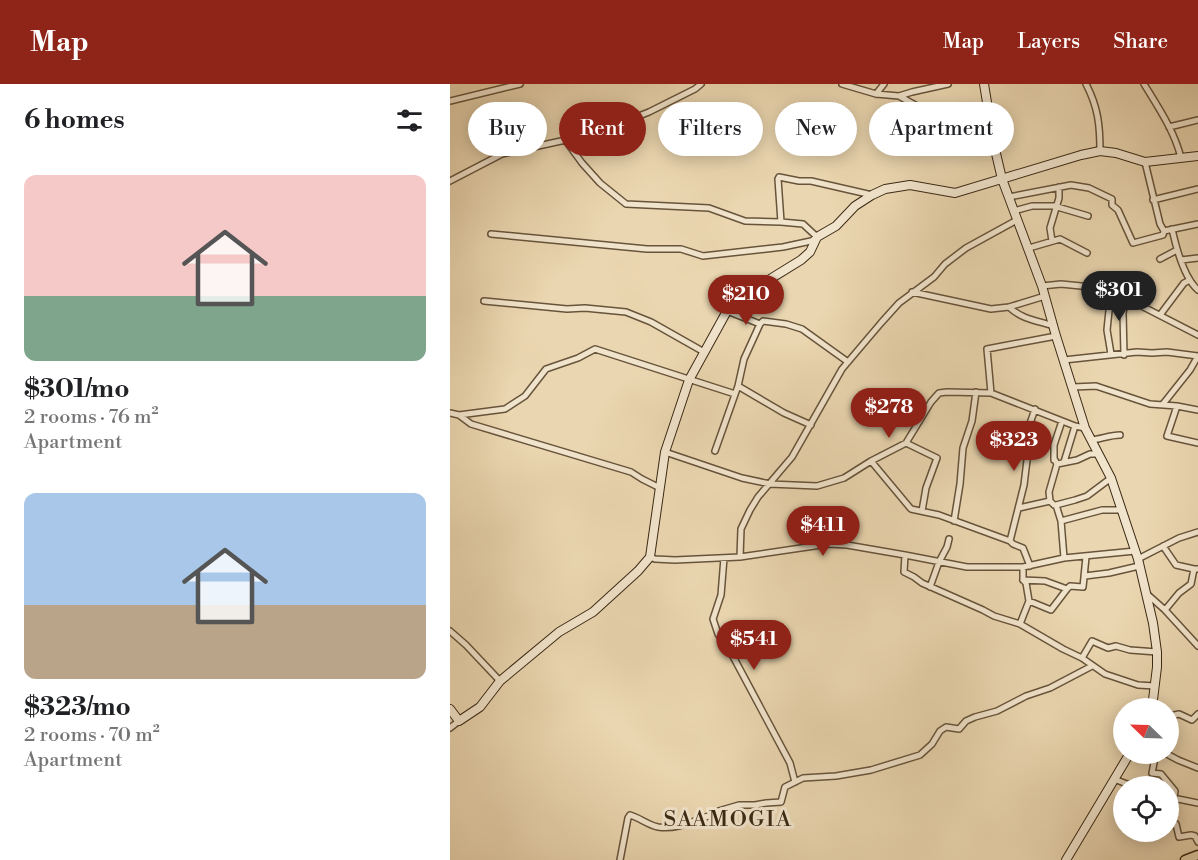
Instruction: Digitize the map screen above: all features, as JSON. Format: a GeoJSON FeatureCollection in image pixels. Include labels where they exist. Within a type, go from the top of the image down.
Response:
{"type":"FeatureCollection","features":[{"type":"Feature","properties":{"kind":"main road"},"geometry":{"type":"LineString","coordinates":[[1185,860],[1198,855]]}},
{"type":"Feature","properties":{"kind":"street"},"geometry":{"type":"LineString","coordinates":[[450,101],[520,84]]}},
{"type":"Feature","properties":{"kind":"street"},"geometry":{"type":"LineString","coordinates":[[646,113],[694,90],[701,84]]}},
{"type":"Feature","properties":{"kind":"street"},"geometry":{"type":"LineString","coordinates":[[842,84],[876,94],[899,96],[948,84]]}},
{"type":"Feature","properties":{"kind":"street"},"geometry":{"type":"LineString","coordinates":[[876,94],[884,84]]}},
{"type":"Feature","properties":{"kind":"street"},"geometry":{"type":"LineString","coordinates":[[984,84],[987,102]]}},
{"type":"Feature","properties":{"kind":"street"},"geometry":{"type":"LineString","coordinates":[[1086,84],[1096,105],[1100,151]]}},
{"type":"Feature","properties":{"kind":"street"},"geometry":{"type":"LineString","coordinates":[[1144,84],[1178,144],[1181,158]]}},
{"type":"Feature","properties":{"kind":"street"},"geometry":{"type":"LineString","coordinates":[[899,96],[910,102]]}},
{"type":"Feature","properties":{"kind":"street"},"geometry":{"type":"LineString","coordinates":[[1169,127],[1198,120]]}},
{"type":"Feature","properties":{"kind":"street"},"geometry":{"type":"LineString","coordinates":[[450,181],[502,154],[559,142]]}},
{"type":"Feature","properties":{"kind":"street"},"geometry":{"type":"LineString","coordinates":[[491,234],[647,249],[681,249],[703,256],[783,247],[811,241],[836,226],[855,206],[885,189],[910,185],[954,193],[1100,151],[1116,153],[1145,162],[1198,156]]}},
{"type":"Feature","properties":{"kind":"street"},"geometry":{"type":"LineString","coordinates":[[577,156],[600,183],[626,204],[709,208],[745,222],[803,224],[817,237]]}},
{"type":"Feature","properties":{"kind":"street"},"geometry":{"type":"LineString","coordinates":[[997,156],[1002,179],[1042,286],[1085,428],[1111,478],[1138,559],[1153,623],[1157,652],[1153,698]]}},
{"type":"Feature","properties":{"kind":"street"},"geometry":{"type":"LineString","coordinates":[[1145,162],[1153,200],[1164,231]]}},
{"type":"Feature","properties":{"kind":"street"},"geometry":{"type":"LineString","coordinates":[[781,222],[779,177],[811,181],[872,195]]}},
{"type":"Feature","properties":{"kind":"street"},"geometry":{"type":"LineString","coordinates":[[1009,197],[1071,185],[1084,186],[1111,198],[1112,205],[1118,210],[1133,243],[1163,235],[1164,231]]}},
{"type":"Feature","properties":{"kind":"street"},"geometry":{"type":"LineString","coordinates":[[1052,241],[1050,228],[1057,207],[1059,187]]}},
{"type":"Feature","properties":{"kind":"street"},"geometry":{"type":"LineString","coordinates":[[1153,200],[1198,189]]}},
{"type":"Feature","properties":{"kind":"street"},"geometry":{"type":"LineString","coordinates":[[1014,211],[1032,206],[1057,207],[1088,216]]}},
{"type":"Feature","properties":{"kind":"street"},"geometry":{"type":"LineString","coordinates":[[741,557],[741,529],[758,497],[792,457],[842,369],[899,303],[934,277],[945,264],[966,248],[1017,220]]}},
{"type":"Feature","properties":{"kind":"street"},"geometry":{"type":"LineString","coordinates":[[1164,231],[1198,224]]}},
{"type":"Feature","properties":{"kind":"street"},"geometry":{"type":"LineString","coordinates":[[1172,230],[1181,260],[1192,285],[1198,290]]}},
{"type":"Feature","properties":{"kind":"street"},"geometry":{"type":"LineString","coordinates":[[450,728],[480,707],[500,681],[559,632],[593,612],[650,557],[665,452],[689,380],[727,311],[741,297],[801,260],[810,252],[817,237]]}},
{"type":"Feature","properties":{"kind":"street"},"geometry":{"type":"LineString","coordinates":[[1029,248],[1062,239],[1087,253]]}},
{"type":"Feature","properties":{"kind":"street"},"geometry":{"type":"LineString","coordinates":[[1160,259],[1177,250]]}},
{"type":"Feature","properties":{"kind":"street"},"geometry":{"type":"LineString","coordinates":[[1181,260],[1198,258]]}},
{"type":"Feature","properties":{"kind":"street"},"geometry":{"type":"LineString","coordinates":[[1160,315],[1184,283],[1190,280]]}},
{"type":"Feature","properties":{"kind":"street"},"geometry":{"type":"LineString","coordinates":[[1042,286],[1098,285],[1198,335]]}},
{"type":"Feature","properties":{"kind":"street"},"geometry":{"type":"LineString","coordinates":[[1111,291],[1107,330],[1111,354]]}},
{"type":"Feature","properties":{"kind":"street"},"geometry":{"type":"LineString","coordinates":[[912,292],[991,309],[1009,307],[1045,296]]}},
{"type":"Feature","properties":{"kind":"street"},"geometry":{"type":"LineString","coordinates":[[1124,355],[1123,311],[1126,298]]}},
{"type":"Feature","properties":{"kind":"street"},"geometry":{"type":"LineString","coordinates":[[484,301],[626,312],[651,322],[704,352]]}},
{"type":"Feature","properties":{"kind":"street"},"geometry":{"type":"LineString","coordinates":[[1009,307],[1022,317],[1054,326]]}},
{"type":"Feature","properties":{"kind":"street"},"geometry":{"type":"LineString","coordinates":[[727,311],[760,324]]}},
{"type":"Feature","properties":{"kind":"street"},"geometry":{"type":"LineString","coordinates":[[715,452],[738,386],[744,359],[763,321],[802,329],[848,362]]}},
{"type":"Feature","properties":{"kind":"street"},"geometry":{"type":"LineString","coordinates":[[991,393],[987,349],[1056,336]]}},
{"type":"Feature","properties":{"kind":"street"},"geometry":{"type":"LineString","coordinates":[[459,415],[505,410],[525,396],[546,369],[578,358],[595,349],[735,394]]}},
{"type":"Feature","properties":{"kind":"street"},"geometry":{"type":"LineString","coordinates":[[1064,360],[1137,352],[1167,352],[1198,356],[1163,405]]}},
{"type":"Feature","properties":{"kind":"street"},"geometry":{"type":"LineString","coordinates":[[738,386],[784,413],[811,425]]}},
{"type":"Feature","properties":{"kind":"street"},"geometry":{"type":"LineString","coordinates":[[1073,387],[1101,388],[1153,405],[1198,410]]}},
{"type":"Feature","properties":{"kind":"street"},"geometry":{"type":"LineString","coordinates":[[665,452],[742,478],[770,483],[817,486],[844,478],[906,443],[931,402],[939,393],[947,392],[991,393],[1085,428]]}},
{"type":"Feature","properties":{"kind":"street"},"geometry":{"type":"LineString","coordinates":[[954,521],[963,448],[972,421],[976,392]]}},
{"type":"Feature","properties":{"kind":"street"},"geometry":{"type":"LineString","coordinates":[[1177,406],[1167,436],[1198,443]]}},
{"type":"Feature","properties":{"kind":"street"},"geometry":{"type":"LineString","coordinates":[[1010,541],[1024,484],[1027,453],[1025,441],[1035,409]]}},
{"type":"Feature","properties":{"kind":"street"},"geometry":{"type":"LineString","coordinates":[[450,412],[459,415],[471,424],[631,472],[660,488]]}},
{"type":"Feature","properties":{"kind":"street"},"geometry":{"type":"LineString","coordinates":[[1062,421],[1054,445],[1054,460],[1057,464],[1049,492],[1050,501],[1054,505],[1075,501],[1111,478]]}},
{"type":"Feature","properties":{"kind":"street"},"geometry":{"type":"LineString","coordinates":[[1064,462],[1075,426]]}},
{"type":"Feature","properties":{"kind":"street"},"geometry":{"type":"LineString","coordinates":[[1091,440],[1120,435]]}},
{"type":"Feature","properties":{"kind":"street"},"geometry":{"type":"LineString","coordinates":[[906,443],[937,458],[926,488],[922,511]]}},
{"type":"Feature","properties":{"kind":"street"},"geometry":{"type":"LineString","coordinates":[[1057,464],[1077,460],[1090,454],[1098,454]]}},
{"type":"Feature","properties":{"kind":"street"},"geometry":{"type":"LineString","coordinates":[[871,461],[911,509],[939,515],[1023,548],[1027,567],[1023,580]]}},
{"type":"Feature","properties":{"kind":"street"},"geometry":{"type":"LineString","coordinates":[[1018,508],[1050,501]]}},
{"type":"Feature","properties":{"kind":"street"},"geometry":{"type":"LineString","coordinates":[[1056,505],[1061,522],[1064,558]]}},
{"type":"Feature","properties":{"kind":"street"},"geometry":{"type":"LineString","coordinates":[[1061,522],[1102,510],[1122,510]]}},
{"type":"Feature","properties":{"kind":"street"},"geometry":{"type":"LineString","coordinates":[[1085,576],[1109,573],[1179,538],[1198,532]]}},
{"type":"Feature","properties":{"kind":"street"},"geometry":{"type":"LineString","coordinates":[[930,587],[949,539]]}},
{"type":"Feature","properties":{"kind":"street"},"geometry":{"type":"LineString","coordinates":[[650,557],[655,560],[741,557],[828,544],[847,545],[967,567],[1027,567],[1064,558],[1138,559]]}},
{"type":"Feature","properties":{"kind":"street"},"geometry":{"type":"LineString","coordinates":[[1163,546],[1176,565],[1196,569],[1191,584],[1179,593],[1165,610]]}},
{"type":"Feature","properties":{"kind":"street"},"geometry":{"type":"LineString","coordinates":[[905,555],[904,572],[930,587],[994,616],[1020,624],[1082,658],[1105,674],[1138,685],[1155,686]]}},
{"type":"Feature","properties":{"kind":"street"},"geometry":{"type":"LineString","coordinates":[[1029,601],[1051,610],[1070,586],[1083,587],[1086,557]]}},
{"type":"Feature","properties":{"kind":"street"},"geometry":{"type":"LineString","coordinates":[[724,558],[721,595],[713,619],[718,634],[728,647],[790,763],[795,782]]}},
{"type":"Feature","properties":{"kind":"street"},"geometry":{"type":"LineString","coordinates":[[1023,580],[1045,581],[1067,590]]}},
{"type":"Feature","properties":{"kind":"street"},"geometry":{"type":"LineString","coordinates":[[1020,624],[1029,601],[1026,583],[1023,580]]}},
{"type":"Feature","properties":{"kind":"street"},"geometry":{"type":"LineString","coordinates":[[1146,593],[1198,646]]}},
{"type":"Feature","properties":{"kind":"street"},"geometry":{"type":"LineString","coordinates":[[450,631],[500,681]]}},
{"type":"Feature","properties":{"kind":"street"},"geometry":{"type":"LineString","coordinates":[[1082,658],[1092,641],[1108,648],[1116,646],[1130,650],[1157,652]]}},
{"type":"Feature","properties":{"kind":"street"},"geometry":{"type":"LineString","coordinates":[[620,860],[630,815],[659,827],[675,828],[734,806],[781,802],[785,787],[803,778],[836,776],[880,768],[920,755],[946,727],[959,729],[966,721],[997,711],[1026,696],[1050,688],[1092,666]]}},
{"type":"Feature","properties":{"kind":"street"},"geometry":{"type":"LineString","coordinates":[[450,710],[459,721]]}},
{"type":"Feature","properties":{"kind":"street"},"geometry":{"type":"LineString","coordinates":[[1179,714],[1192,720],[1198,714]]}},
{"type":"Feature","properties":{"kind":"street"},"geometry":{"type":"LineString","coordinates":[[1179,761],[1198,768]]}},
{"type":"Feature","properties":{"kind":"street"},"geometry":{"type":"LineString","coordinates":[[1154,764],[1152,773],[1163,776]]}},
{"type":"Feature","properties":{"kind":"street"},"geometry":{"type":"LineString","coordinates":[[1066,860],[1113,781]]}},
{"type":"Feature","properties":{"kind":"street"},"geometry":{"type":"LineString","coordinates":[[1179,799],[1198,803]]}},
{"type":"Feature","properties":{"kind":"street"},"geometry":{"type":"LineString","coordinates":[[1179,837],[1195,836],[1198,842]]}},
{"type":"Feature","properties":{"kind":"district","name":"SAAMOGIA"},"geometry":{"type":"Point","coordinates":[728,818]}}]}
